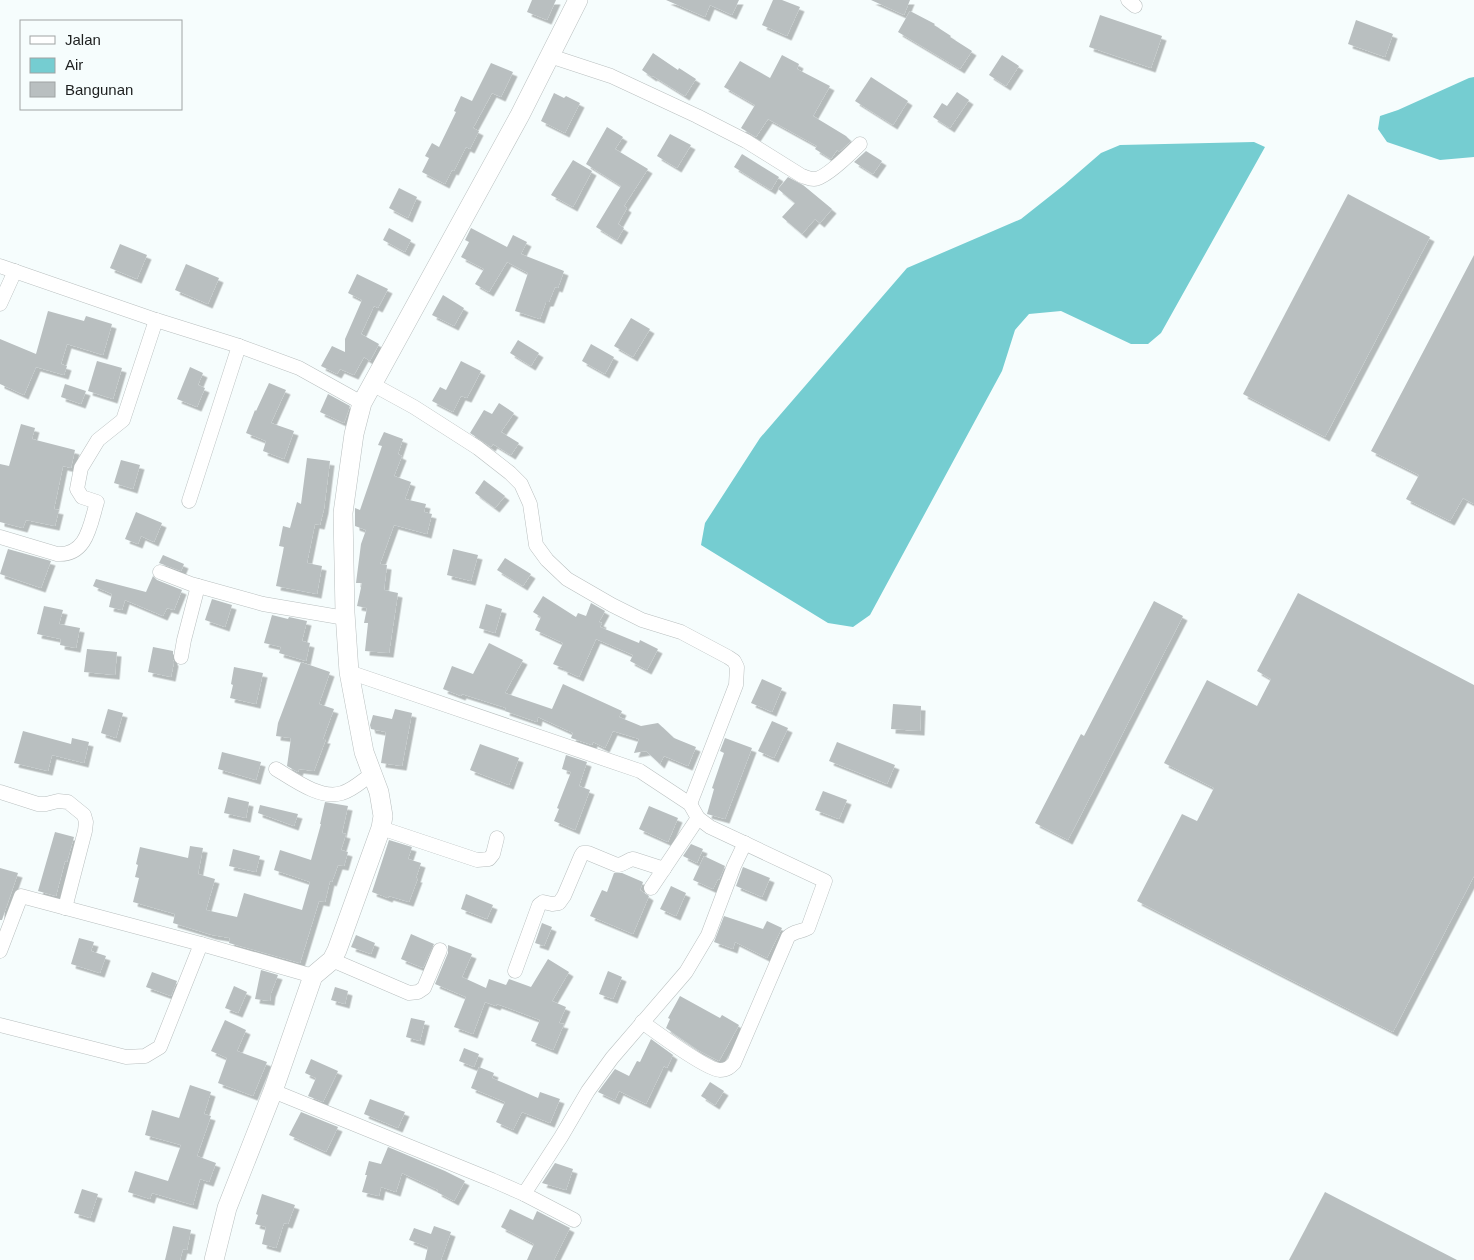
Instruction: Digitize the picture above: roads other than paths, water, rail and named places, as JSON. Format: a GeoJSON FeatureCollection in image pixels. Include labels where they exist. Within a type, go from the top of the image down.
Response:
{"type":"FeatureCollection","features":[{"type":"Feature","properties":{"kind":"street"},"geometry":{"type":"LineString","coordinates":[[214,1260],[227,1208],[273,1091],[313,976],[332,960],[381,828],[383,816],[379,792],[364,752],[349,672],[345,618],[343,513],[354,434],[362,403],[520,115],[578,0]]}},
{"type":"Feature","properties":{"kind":"street"},"geometry":{"type":"LineString","coordinates":[[550,56],[611,76],[680,108],[746,140],[802,176],[810,179],[822,176],[860,144]]}},
{"type":"Feature","properties":{"kind":"street"},"geometry":{"type":"LineString","coordinates":[[0,266],[299,368],[362,403]]}},
{"type":"Feature","properties":{"kind":"street"},"geometry":{"type":"LineString","coordinates":[[0,304],[15,271]]}},
{"type":"Feature","properties":{"kind":"street"},"geometry":{"type":"LineString","coordinates":[[0,537],[57,554],[66,554],[74,551],[82,544],[97,502],[82,497],[77,489],[81,468],[98,440],[124,420],[156,320]]}},
{"type":"Feature","properties":{"kind":"street"},"geometry":{"type":"LineString","coordinates":[[189,501],[239,346]]}},
{"type":"Feature","properties":{"kind":"street"},"geometry":{"type":"LineString","coordinates":[[372,384],[414,407],[478,448],[510,473],[521,484],[530,504],[536,545],[547,560],[568,579],[612,605],[642,620],[681,632],[736,663],[738,672],[736,685],[690,804]]}},
{"type":"Feature","properties":{"kind":"street"},"geometry":{"type":"LineString","coordinates":[[160,572],[198,586],[263,604],[345,618]]}},
{"type":"Feature","properties":{"kind":"street"},"geometry":{"type":"LineString","coordinates":[[181,657],[198,586]]}},
{"type":"Feature","properties":{"kind":"street"},"geometry":{"type":"LineString","coordinates":[[349,672],[640,771],[690,804],[698,818],[722,833],[825,881],[808,928],[791,934],[788,937],[734,1063],[728,1068],[720,1070],[713,1068],[642,1022]]}},
{"type":"Feature","properties":{"kind":"street"},"geometry":{"type":"LineString","coordinates":[[276,769],[304,786],[324,794],[342,793],[372,774]]}},
{"type":"Feature","properties":{"kind":"street"},"geometry":{"type":"LineString","coordinates":[[0,792],[38,804],[58,801],[68,802],[84,815],[86,822],[85,831],[65,908]]}},
{"type":"Feature","properties":{"kind":"street"},"geometry":{"type":"LineString","coordinates":[[651,888],[698,818]]}},
{"type":"Feature","properties":{"kind":"street"},"geometry":{"type":"LineString","coordinates":[[381,828],[484,861],[489,860],[493,854],[497,838]]}},
{"type":"Feature","properties":{"kind":"street"},"geometry":{"type":"LineString","coordinates":[[524,1194],[588,1091],[612,1058],[686,972],[708,935],[734,866],[745,843]]}},
{"type":"Feature","properties":{"kind":"street"},"geometry":{"type":"LineString","coordinates":[[514,971],[538,905],[544,902],[559,903],[584,853],[617,865],[633,860],[664,869]]}},
{"type":"Feature","properties":{"kind":"street"},"geometry":{"type":"LineString","coordinates":[[0,951],[21,896],[313,976]]}},
{"type":"Feature","properties":{"kind":"street"},"geometry":{"type":"LineString","coordinates":[[0,1026],[126,1057],[145,1056],[160,1047],[201,944]]}},
{"type":"Feature","properties":{"kind":"street"},"geometry":{"type":"LineString","coordinates":[[332,960],[409,993],[418,992],[424,988],[440,950]]}},
{"type":"Feature","properties":{"kind":"street"},"geometry":{"type":"LineString","coordinates":[[273,1091],[492,1180],[574,1220]]}},
{"type":"Feature","properties":{"kind":"water"},"geometry":{"type":"Polygon","coordinates":[[[1474,77],[1474,157],[1440,160],[1387,142],[1378,129],[1380,116],[1474,77]]]}},
{"type":"Feature","properties":{"kind":"water"},"geometry":{"type":"Polygon","coordinates":[[[1254,142],[1265,147],[1161,333],[1148,344],[1131,344],[1061,311],[1029,314],[1015,330],[1002,371],[870,615],[853,627],[828,623],[701,545],[705,523],[760,438],[907,268],[1021,219],[1101,153],[1120,145],[1254,142]]]}}]}
